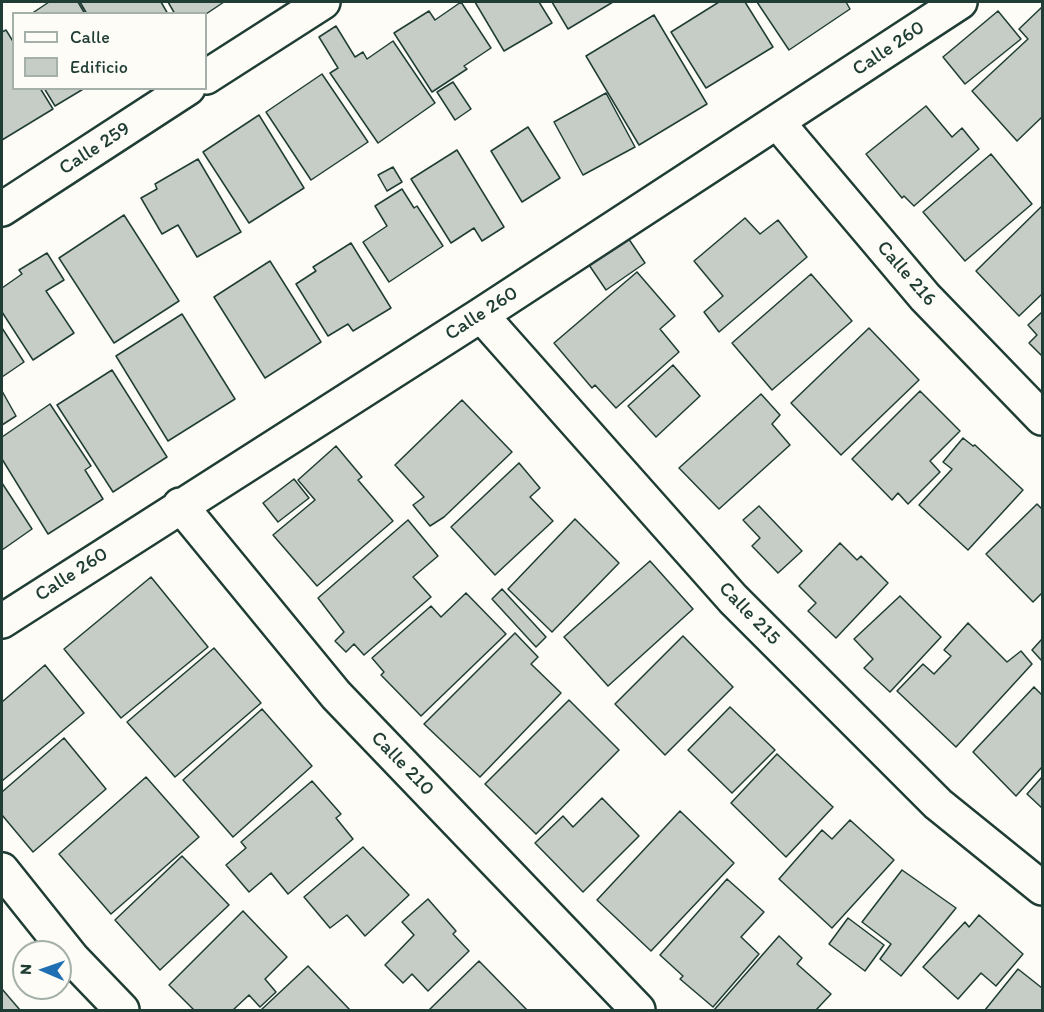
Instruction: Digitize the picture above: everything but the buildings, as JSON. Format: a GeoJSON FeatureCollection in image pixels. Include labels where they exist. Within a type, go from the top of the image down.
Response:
{"type":"FeatureCollection","features":[{"type":"Feature","properties":{"kind":"street"},"geometry":{"type":"LineString","coordinates":[[207,76],[323,2]]}},
{"type":"Feature","properties":{"kind":"street","name":"Calle 260"},"geometry":{"type":"LineString","coordinates":[[2,621],[180,505],[481,315],[960,2]]}},
{"type":"Feature","properties":{"kind":"street","name":"Calle 259"},"geometry":{"type":"LineString","coordinates":[[2,209],[185,90]]}},
{"type":"Feature","properties":{"kind":"street","name":"Calle 216"},"geometry":{"type":"LineString","coordinates":[[778,123],[925,297],[1042,418]]}},
{"type":"Feature","properties":{"kind":"street","name":"Calle 215"},"geometry":{"type":"LineString","coordinates":[[481,315],[733,599],[938,804],[1042,888]]}},
{"type":"Feature","properties":{"kind":"street","name":"Calle 210"},"geometry":{"type":"LineString","coordinates":[[180,505],[336,695],[638,1011]]}},
{"type":"Feature","properties":{"kind":"street"},"geometry":{"type":"LineString","coordinates":[[2,870],[73,959],[122,1011]]}}]}
